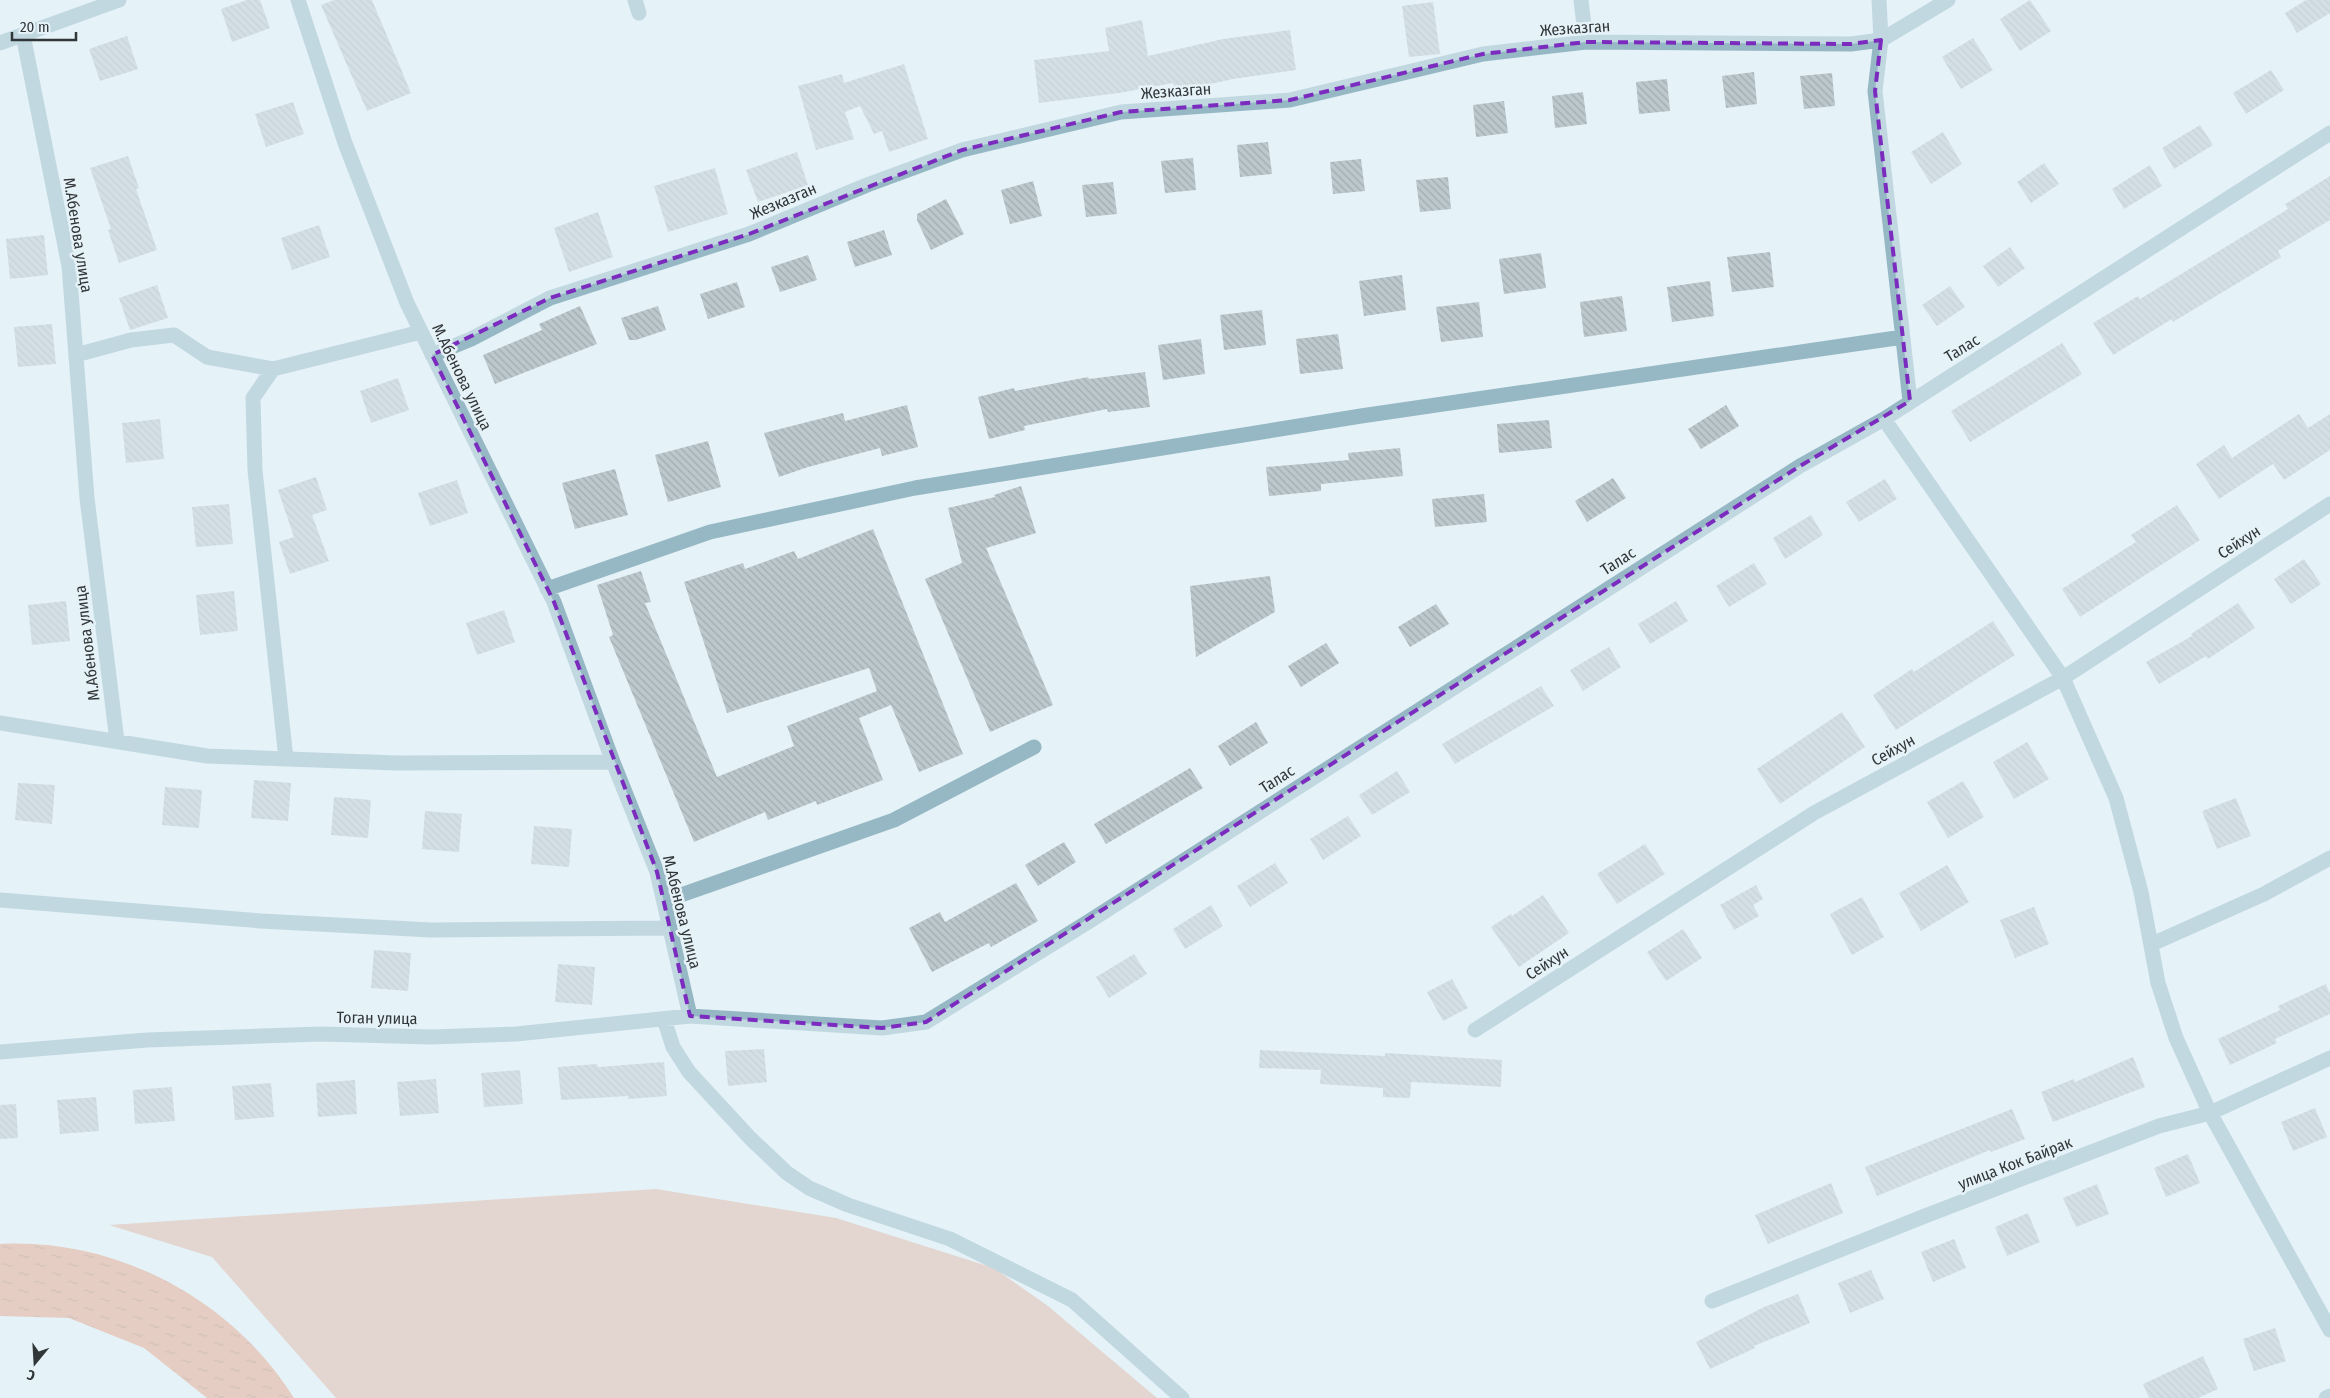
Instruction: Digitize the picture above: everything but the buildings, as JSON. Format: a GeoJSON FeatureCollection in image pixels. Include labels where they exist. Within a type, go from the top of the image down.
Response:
{"type":"FeatureCollection","features":[{"type":"Feature","properties":{"kind":"street"},"geometry":{"type":"LineString","coordinates":[[0,43],[119,0]]}},
{"type":"Feature","properties":{"kind":"street","name":"М.Абенова улица"},"geometry":{"type":"LineString","coordinates":[[298,0],[344,143],[407,303],[547,589],[657,872],[690,1016]]}},
{"type":"Feature","properties":{"kind":"street"},"geometry":{"type":"LineString","coordinates":[[1581,0],[1586,42]]}},
{"type":"Feature","properties":{"kind":"street"},"geometry":{"type":"LineString","coordinates":[[1879,0],[1881,40],[1875,90],[1910,401]]}},
{"type":"Feature","properties":{"kind":"street","name":"Жезказган"},"geometry":{"type":"LineString","coordinates":[[432,355],[471,339],[550,298],[749,234],[867,185],[962,150],[1121,112],[1290,100],[1483,54],[1586,42],[1851,44],[1881,40],[1948,0]]}},
{"type":"Feature","properties":{"kind":"street","name":"М.Абенова улица"},"geometry":{"type":"LineString","coordinates":[[23,35],[69,266],[87,498],[117,741]]}},
{"type":"Feature","properties":{"kind":"street","name":"Талас"},"geometry":{"type":"LineString","coordinates":[[926,1022],[1088,922],[1800,466],[1884,419],[2330,133]]}},
{"type":"Feature","properties":{"kind":"street"},"geometry":{"type":"LineString","coordinates":[[76,355],[131,340],[174,335],[208,357],[273,370],[421,332]]}},
{"type":"Feature","properties":{"kind":"street"},"geometry":{"type":"LineString","coordinates":[[547,589],[710,532],[914,488],[1361,416],[1902,337]]}},
{"type":"Feature","properties":{"kind":"street"},"geometry":{"type":"LineString","coordinates":[[273,370],[253,398],[255,470],[286,759]]}},
{"type":"Feature","properties":{"kind":"street"},"geometry":{"type":"LineString","coordinates":[[1884,419],[2063,678],[2116,798],[2132,855],[2152,944],[2158,983],[2176,1038],[2210,1113],[2330,1330]]}},
{"type":"Feature","properties":{"kind":"street","name":"Сейхун"},"geometry":{"type":"LineString","coordinates":[[1475,1030],[1814,814],[2063,678],[2330,504]]}},
{"type":"Feature","properties":{"kind":"street"},"geometry":{"type":"LineString","coordinates":[[0,723],[206,756],[398,763],[613,762]]}},
{"type":"Feature","properties":{"kind":"street"},"geometry":{"type":"LineString","coordinates":[[664,901],[894,820],[1034,747]]}},
{"type":"Feature","properties":{"kind":"street"},"geometry":{"type":"LineString","coordinates":[[2152,944],[2264,894],[2330,858]]}},
{"type":"Feature","properties":{"kind":"street"},"geometry":{"type":"LineString","coordinates":[[0,900],[261,921],[430,930],[670,928]]}},
{"type":"Feature","properties":{"kind":"street","name":"Тоган улица"},"geometry":{"type":"LineString","coordinates":[[0,1052],[146,1040],[321,1034],[431,1037],[516,1034],[690,1016],[882,1028],[926,1022]]}},
{"type":"Feature","properties":{"kind":"street"},"geometry":{"type":"LineString","coordinates":[[664,1019],[673,1047],[689,1072],[751,1139],[787,1173],[809,1188],[830,1198],[950,1239],[1072,1300],[1182,1398]]}},
{"type":"Feature","properties":{"kind":"street","name":"улица Кок Байрак"},"geometry":{"type":"LineString","coordinates":[[1712,1301],[2159,1126],[2210,1113],[2330,1058]]}},
{"type":"Feature","properties":{"kind":"street"},"geometry":{"type":"LineString","coordinates":[[2326,1398],[2330,1396]]}},
{"type":"Feature","properties":{"kind":"highlighted area"},"geometry":{"type":"Polygon","coordinates":[[[1881,40],[1875,91],[1910,401],[1800,466],[926,1022],[882,1028],[690,1016],[657,872],[554,602],[432,355],[550,298],[749,234],[962,150],[1121,112],[1290,100],[1483,54],[1586,42],[1851,44],[1881,40]]]}},
{"type":"Feature","properties":{"kind":"shaded area"},"geometry":{"type":"Polygon","coordinates":[[[656,1189],[836,1218],[994,1268],[1048,1306],[1157,1398],[336,1398],[212,1257],[109,1225],[656,1189]]]}},
{"type":"Feature","properties":{"kind":"water"},"geometry":{"type":"Polygon","coordinates":[[[0,1244],[44,1245],[87,1252],[128,1264],[168,1282],[205,1304],[238,1331],[268,1363],[294,1398],[207,1398],[144,1348],[69,1318],[0,1316],[0,1244]]]}}]}
